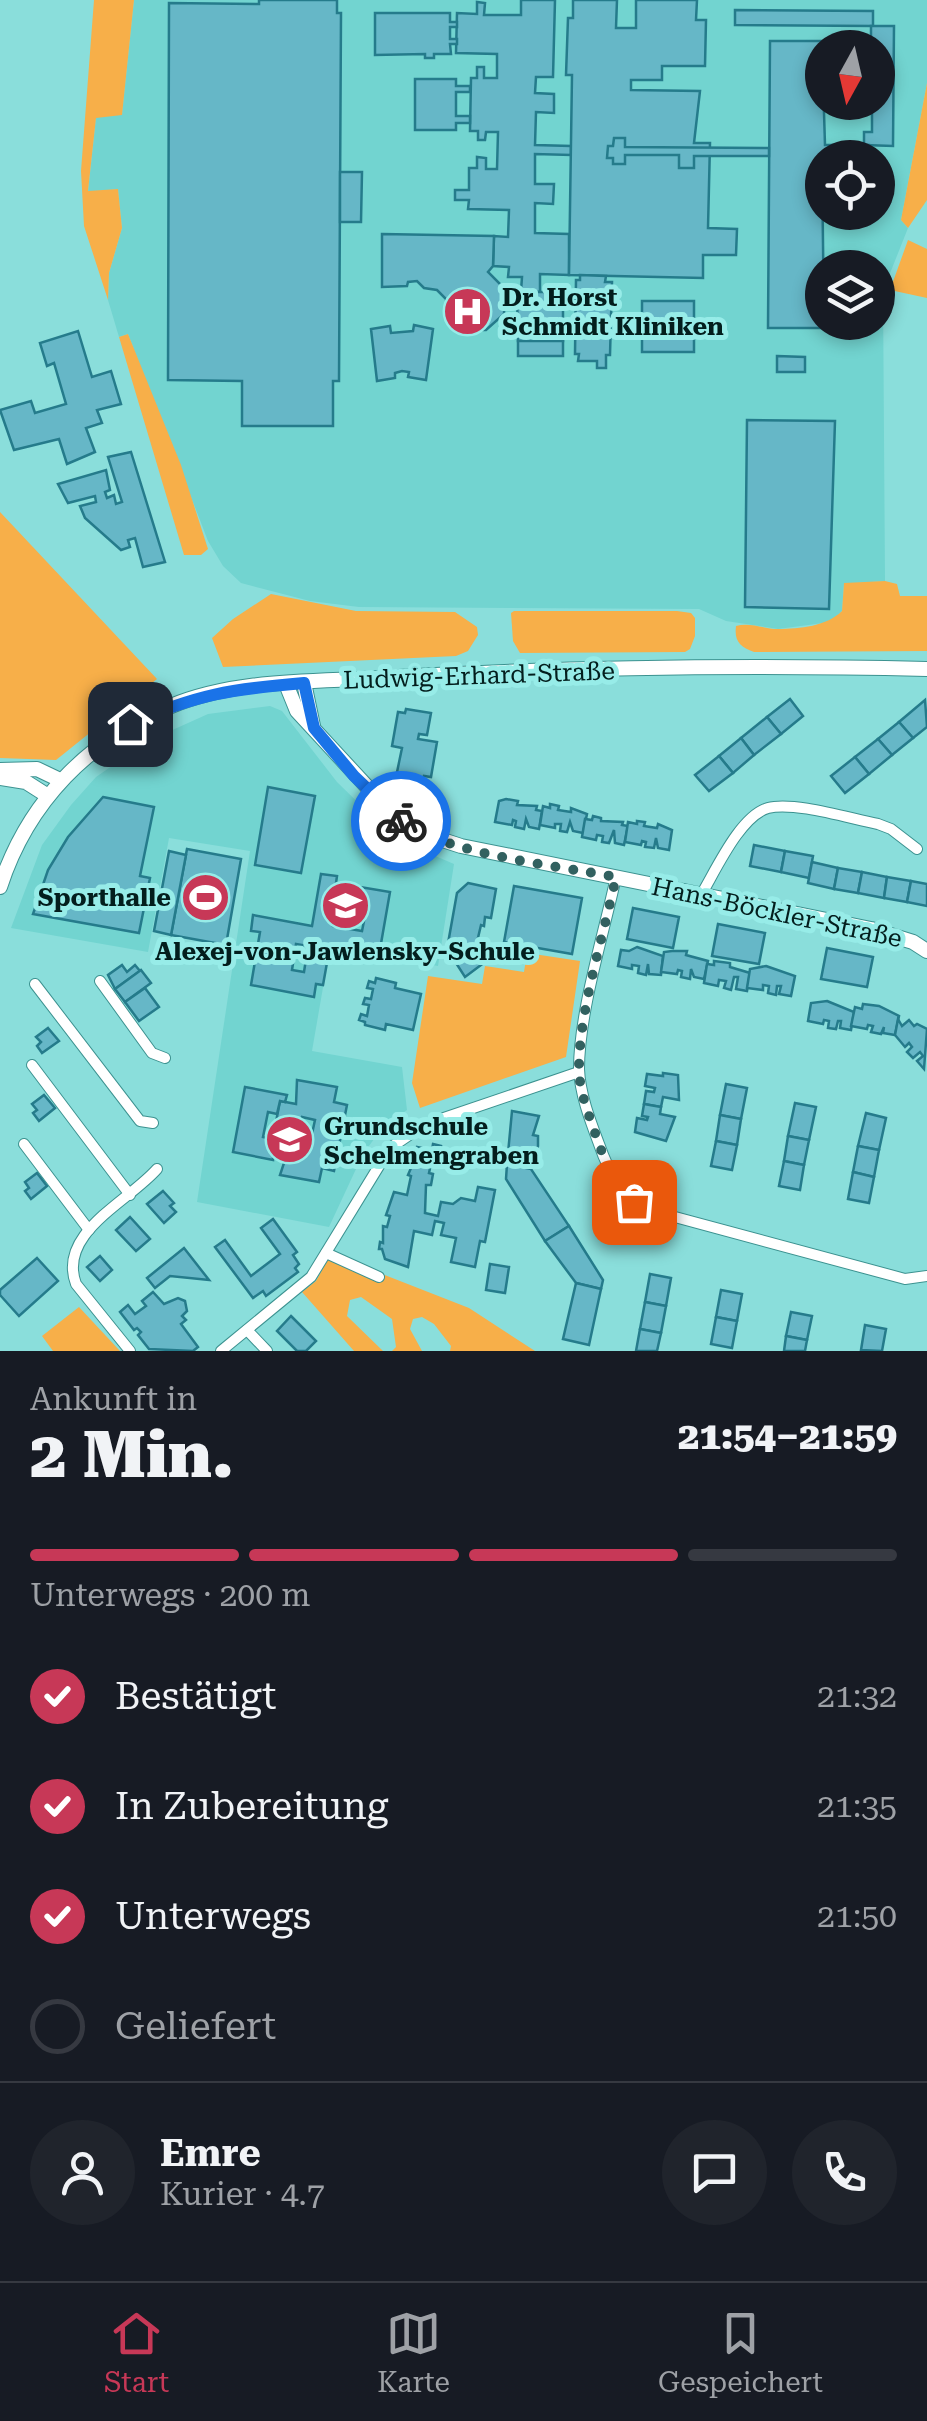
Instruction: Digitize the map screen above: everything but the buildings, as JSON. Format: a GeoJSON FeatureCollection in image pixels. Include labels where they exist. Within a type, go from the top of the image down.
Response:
{"type":"FeatureCollection","features":[{"type":"Feature","properties":{"kind":"main road","name":"Ludwig-Erhard-Straße"},"geometry":{"type":"LineString","coordinates":[[0,887],[12,855],[60,780],[109,738],[173,705],[218,691],[516,671],[927,668]]}},
{"type":"Feature","properties":{"kind":"main road","name":"Hans-Böckler-Straße"},"geometry":{"type":"LineString","coordinates":[[304,683],[314,728]]}},
{"type":"Feature","properties":{"kind":"main road","name":"Hans-Böckler-Straße"},"geometry":{"type":"LineString","coordinates":[[286,684],[294,706],[381,804],[418,832],[460,846],[882,932],[927,950]]}},
{"type":"Feature","properties":{"kind":"main road"},"geometry":{"type":"LineString","coordinates":[[0,770],[38,770],[60,780]]}},
{"type":"Feature","properties":{"kind":"main road"},"geometry":{"type":"LineString","coordinates":[[0,778],[26,782],[48,796]]}},
{"type":"Feature","properties":{"kind":"street"},"geometry":{"type":"LineString","coordinates":[[702,895],[735,837],[766,808],[785,806],[878,824],[892,829],[917,848]]}},
{"type":"Feature","properties":{"kind":"street"},"geometry":{"type":"LineString","coordinates":[[616,877],[581,1039],[579,1072],[588,1114],[614,1180],[634,1202],[649,1210],[905,1279],[927,1276]]}},
{"type":"Feature","properties":{"kind":"street"},"geometry":{"type":"LineString","coordinates":[[100,981],[152,1053],[164,1058]]}},
{"type":"Feature","properties":{"kind":"street"},"geometry":{"type":"LineString","coordinates":[[34,984],[140,1120],[153,1124]]}},
{"type":"Feature","properties":{"kind":"street"},"geometry":{"type":"LineString","coordinates":[[32,1065],[130,1195]]}},
{"type":"Feature","properties":{"kind":"street"},"geometry":{"type":"LineString","coordinates":[[221,1351],[311,1277],[378,1162],[404,1138],[438,1120],[579,1072]]}},
{"type":"Feature","properties":{"kind":"street"},"geometry":{"type":"LineString","coordinates":[[24,1144],[89,1230]]}},
{"type":"Feature","properties":{"kind":"street"},"geometry":{"type":"LineString","coordinates":[[130,1351],[76,1284],[71,1256],[89,1230],[157,1169]]}},
{"type":"Feature","properties":{"kind":"street"},"geometry":{"type":"LineString","coordinates":[[326,1253],[379,1277]]}},
{"type":"Feature","properties":{"kind":"street"},"geometry":{"type":"LineString","coordinates":[[247,1330],[267,1351]]}},
{"type":"Feature","properties":{"kind":"shaded area"},"geometry":{"type":"Polygon","coordinates":[[[94,0],[134,0],[122,115],[96,118],[88,191],[118,189],[122,228],[109,273],[108,300],[84,226],[81,171],[94,0]]]}},
{"type":"Feature","properties":{"kind":"shaded area","name":"Dr. Horst Schmidt Kliniken"},"geometry":{"type":"Polygon","coordinates":[[[134,0],[927,0],[927,83],[901,220],[908,228],[895,261],[895,250],[805,250],[805,340],[883,340],[885,581],[844,584],[842,611],[831,622],[778,629],[726,621],[699,609],[359,607],[310,601],[241,583],[223,566],[208,541],[128,334],[119,337],[108,300],[109,273],[122,228],[118,189],[88,192],[96,117],[122,114],[134,0]]]}},
{"type":"Feature","properties":{"kind":"shaded area"},"geometry":{"type":"Polygon","coordinates":[[[927,83],[927,200],[908,228],[901,220],[927,83]]]}},
{"type":"Feature","properties":{"kind":"shaded area"},"geometry":{"type":"Polygon","coordinates":[[[908,240],[927,249],[927,298],[895,291],[895,276],[908,240]]]}},
{"type":"Feature","properties":{"kind":"shaded area"},"geometry":{"type":"Polygon","coordinates":[[[128,334],[181,465],[208,549],[201,555],[184,555],[119,337],[128,334]]]}},
{"type":"Feature","properties":{"kind":"shaded area"},"geometry":{"type":"Polygon","coordinates":[[[0,512],[157,679],[56,760],[0,758],[0,512]]]}},
{"type":"Feature","properties":{"kind":"shaded area"},"geometry":{"type":"Polygon","coordinates":[[[844,583],[897,584],[900,596],[927,596],[927,651],[754,652],[737,640],[736,626],[786,629],[821,623],[842,611],[844,583]]]}},
{"type":"Feature","properties":{"kind":"shaded area"},"geometry":{"type":"Polygon","coordinates":[[[271,594],[356,611],[455,612],[477,627],[478,635],[468,651],[456,656],[223,667],[212,638],[271,594]]]}},
{"type":"Feature","properties":{"kind":"shaded area"},"geometry":{"type":"Polygon","coordinates":[[[514,611],[677,611],[691,613],[695,618],[695,636],[685,652],[520,653],[513,641],[514,611]]]}},
{"type":"Feature","properties":{"kind":"shaded area"},"geometry":{"type":"Polygon","coordinates":[[[270,706],[282,711],[337,782],[381,825],[412,846],[454,864],[438,966],[330,947],[312,1051],[402,1067],[407,1110],[383,1127],[363,1154],[329,1227],[197,1202],[250,851],[169,838],[148,952],[11,928],[42,845],[96,777],[148,741],[208,714],[270,706]]]}},
{"type":"Feature","properties":{"kind":"shaded area"},"geometry":{"type":"Polygon","coordinates":[[[527,953],[580,961],[566,1057],[420,1108],[412,1083],[428,976],[482,984],[485,966],[524,972],[527,953]]]}},
{"type":"Feature","properties":{"kind":"shaded area"},"geometry":{"type":"Polygon","coordinates":[[[331,1254],[469,1308],[535,1351],[450,1351],[451,1346],[434,1324],[422,1317],[413,1319],[410,1329],[422,1351],[392,1351],[396,1347],[392,1319],[361,1297],[350,1300],[347,1316],[383,1351],[354,1351],[302,1292],[316,1281],[331,1254]]]}},
{"type":"Feature","properties":{"kind":"shaded area"},"geometry":{"type":"Polygon","coordinates":[[[79,1307],[120,1351],[53,1351],[42,1336],[79,1307]]]}},
{"type":"Feature","properties":{"kind":"way so far"},"geometry":{"type":"LineString","coordinates":[[401,821],[418,832],[460,846],[616,877],[581,1039],[579,1072],[602,1152],[614,1180],[634,1202]]}},
{"type":"Feature","properties":{"kind":"place","name":"Dr. Horst Schmidt Kliniken"},"geometry":{"type":"Point","coordinates":[467,311]}},
{"type":"Feature","properties":{"kind":"place","name":"Sporthalle"},"geometry":{"type":"Point","coordinates":[206,897]}},
{"type":"Feature","properties":{"kind":"place","name":"Alexej-von-Jawlensky-Schule"},"geometry":{"type":"Point","coordinates":[345,905]}},
{"type":"Feature","properties":{"kind":"place","name":"Grundschule Schelmengraben"},"geometry":{"type":"Point","coordinates":[289,1140]}},
{"type":"Feature","properties":{"kind":"route"},"geometry":{"type":"LineString","coordinates":[[130,724],[218,691],[304,683],[314,728],[354,776],[401,821]]}}]}
